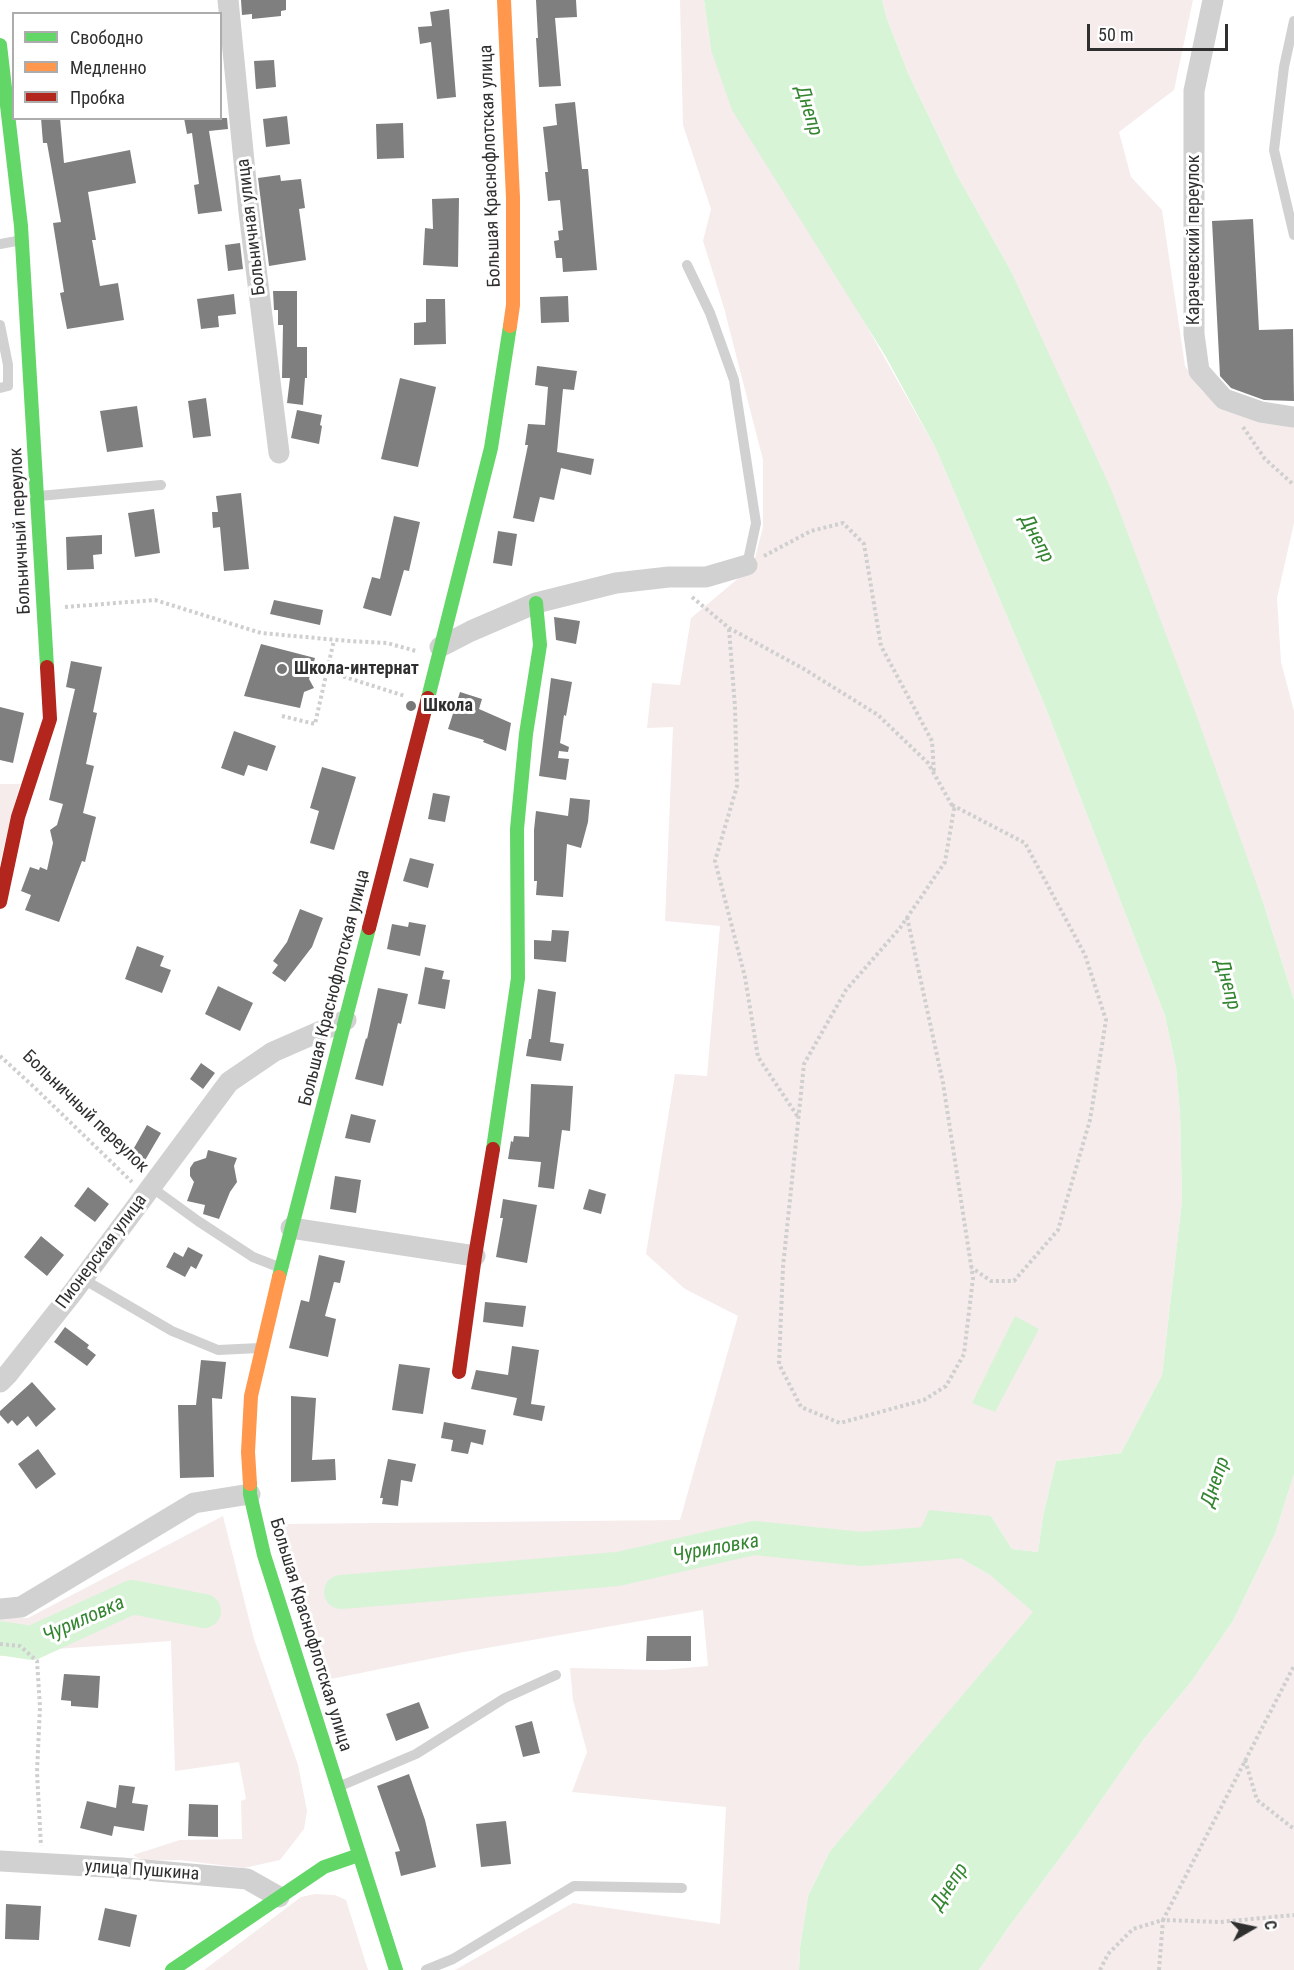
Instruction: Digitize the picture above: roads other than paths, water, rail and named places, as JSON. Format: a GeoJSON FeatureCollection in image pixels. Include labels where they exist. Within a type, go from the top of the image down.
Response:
{"type":"FeatureCollection","features":[{"type":"Feature","properties":{"kind":"main road","name":"Большая Краснофлотская улица"},"geometry":{"type":"LineString","coordinates":[[396,1970],[264,1555],[250,1494],[248,1452],[251,1396],[291,1228],[491,448],[513,305],[513,198],[504,0]]}},
{"type":"Feature","properties":{"kind":"main road","name":"Больничный переулок"},"geometry":{"type":"LineString","coordinates":[[0,45],[22,240],[50,719],[18,818],[0,902]]}},
{"type":"Feature","properties":{"kind":"main road"},"geometry":{"type":"LineString","coordinates":[[459,1372],[474,1256],[503,1090],[518,978],[517,829],[526,734],[540,645],[536,603]]}},
{"type":"Feature","properties":{"kind":"main road"},"geometry":{"type":"LineString","coordinates":[[172,1970],[324,1867],[359,1854]]}},
{"type":"Feature","properties":{"kind":"main road"},"geometry":{"type":"LineString","coordinates":[[180,1970],[198,1951]]}},
{"type":"Feature","properties":{"kind":"street","name":"Больничная улица"},"geometry":{"type":"LineString","coordinates":[[228,0],[249,212],[279,453]]}},
{"type":"Feature","properties":{"kind":"street","name":"Карачевский переулок"},"geometry":{"type":"LineString","coordinates":[[1213,0],[1194,91],[1194,334],[1199,371],[1224,399],[1261,412],[1294,417]]}},
{"type":"Feature","properties":{"kind":"street"},"geometry":{"type":"LineString","coordinates":[[439,652],[471,631],[536,603],[616,583],[669,577],[706,577],[747,565]]}},
{"type":"Feature","properties":{"kind":"street","name":"Пионерская улица"},"geometry":{"type":"LineString","coordinates":[[0,1382],[83,1279],[229,1082],[273,1052],[346,1020]]}},
{"type":"Feature","properties":{"kind":"street"},"geometry":{"type":"LineString","coordinates":[[291,1228],[474,1256]]}},
{"type":"Feature","properties":{"kind":"street"},"geometry":{"type":"LineString","coordinates":[[0,1609],[21,1607],[194,1503],[250,1494]]}},
{"type":"Feature","properties":{"kind":"street","name":"улица Пушкина"},"geometry":{"type":"LineString","coordinates":[[0,1861],[122,1868],[247,1879],[279,1896]]}},
{"type":"Feature","properties":{"kind":"lane"},"geometry":{"type":"LineString","coordinates":[[1294,21],[1284,67],[1274,150],[1294,235]]}},
{"type":"Feature","properties":{"kind":"lane"},"geometry":{"type":"LineString","coordinates":[[0,244],[22,240]]}},
{"type":"Feature","properties":{"kind":"lane"},"geometry":{"type":"LineString","coordinates":[[687,265],[710,313],[734,380],[756,523],[747,565]]}},
{"type":"Feature","properties":{"kind":"lane"},"geometry":{"type":"LineString","coordinates":[[0,388],[8,386],[8,365],[1,331]]}},
{"type":"Feature","properties":{"kind":"lane"},"geometry":{"type":"LineString","coordinates":[[38,496],[161,485]]}},
{"type":"Feature","properties":{"kind":"lane"},"geometry":{"type":"LineString","coordinates":[[148,1191],[253,1257],[281,1268]]}},
{"type":"Feature","properties":{"kind":"lane"},"geometry":{"type":"LineString","coordinates":[[83,1279],[172,1331],[218,1350],[262,1347]]}},
{"type":"Feature","properties":{"kind":"lane"},"geometry":{"type":"LineString","coordinates":[[338,1787],[416,1754],[505,1698],[556,1675]]}},
{"type":"Feature","properties":{"kind":"lane"},"geometry":{"type":"LineString","coordinates":[[426,1970],[453,1959],[574,1886],[682,1888]]}},
{"type":"Feature","properties":{"kind":"water","name":"Днепр"},"geometry":{"type":"Polygon","coordinates":[[[704,0],[882,0],[908,73],[957,175],[1011,271],[1111,489],[1196,714],[1263,902],[1294,1000],[1294,1474],[1275,1534],[1233,1621],[1191,1682],[1143,1740],[979,1970],[799,1970],[808,1896],[830,1851],[1033,1612],[990,1575],[919,1532],[929,1510],[991,1516],[1012,1549],[1038,1552],[1043,1516],[1056,1461],[1121,1453],[1162,1375],[1182,1200],[1180,1114],[1176,1067],[1165,1016],[1045,706],[936,449],[886,357],[732,110],[711,50],[704,0]]]}},
{"type":"Feature","properties":{"kind":"water"},"geometry":{"type":"Polygon","coordinates":[[[1015,1316],[1039,1329],[995,1412],[972,1403],[1015,1316]]]}},
{"type":"Feature","properties":{"kind":"waterway","name":"Чуриловка"},"geometry":{"type":"LineString","coordinates":[[341,1592],[618,1569],[754,1538],[862,1549],[975,1540],[980,1542]]}},
{"type":"Feature","properties":{"kind":"waterway","name":"Чуриловка"},"geometry":{"type":"LineString","coordinates":[[0,1638],[32,1643],[132,1597],[204,1611]]}},
{"type":"Feature","properties":{"kind":"place","name":"Школа-интернат"},"geometry":{"type":"Point","coordinates":[282,669]}},
{"type":"Feature","properties":{"kind":"place","name":"Школа"},"geometry":{"type":"Point","coordinates":[411,706]}}]}
